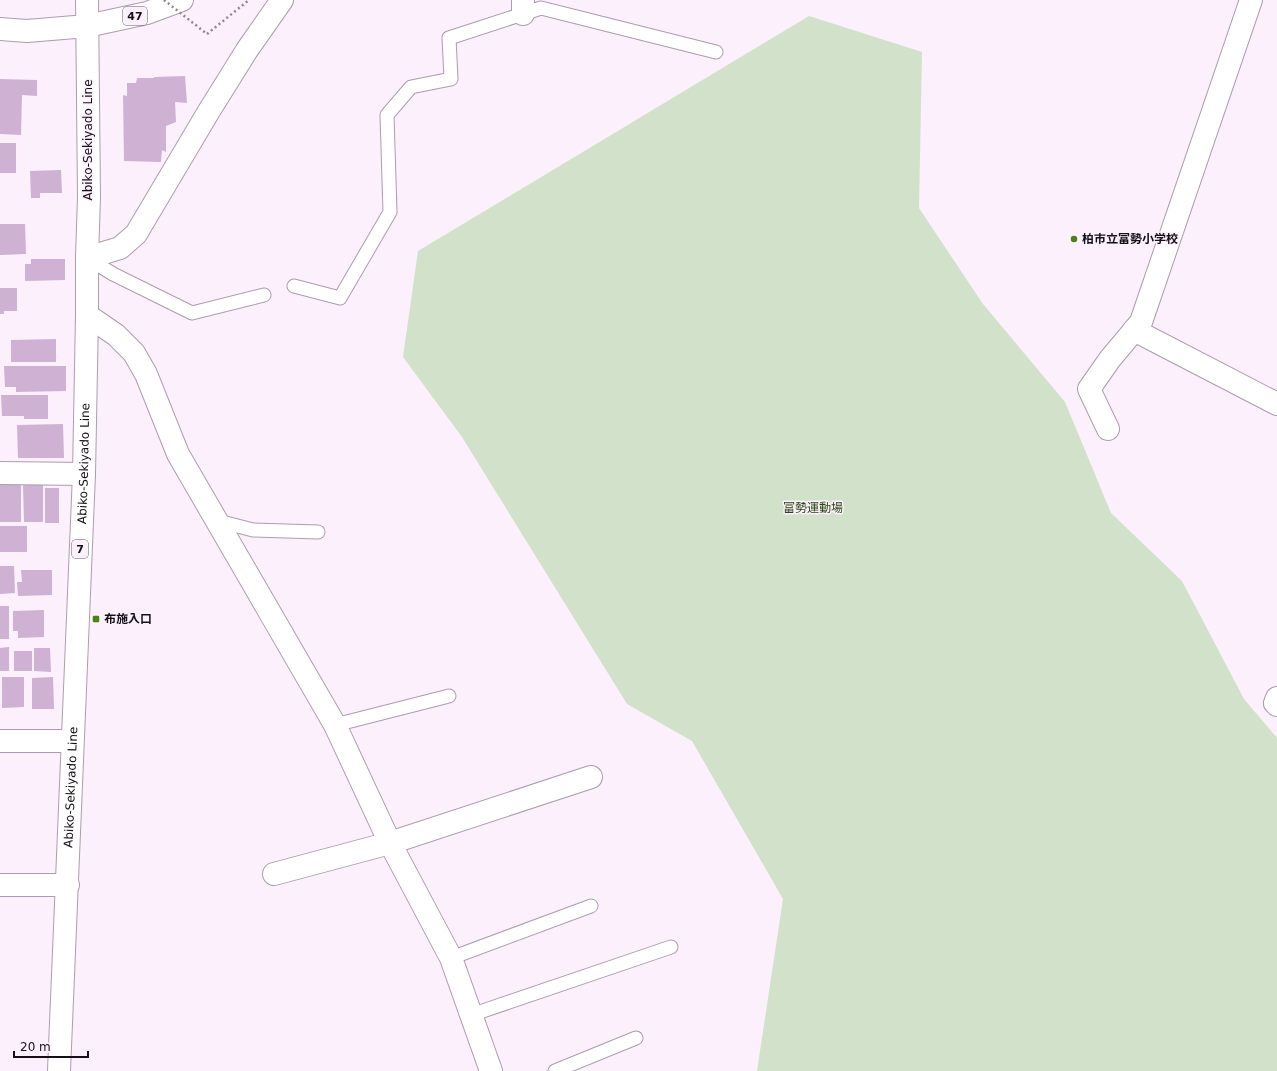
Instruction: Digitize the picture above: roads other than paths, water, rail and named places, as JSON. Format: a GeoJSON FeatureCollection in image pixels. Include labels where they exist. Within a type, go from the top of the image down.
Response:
{"type":"FeatureCollection","features":[{"type":"Feature","properties":{"kind":"street","name":"Abiko-Sekiyado Line"},"geometry":{"type":"LineString","coordinates":[[59,1071],[68,885],[72,741],[84,474],[89,197],[87,0]]}},
{"type":"Feature","properties":{"kind":"street","name":"47"},"geometry":{"type":"LineString","coordinates":[[87,26],[147,13],[182,0]]}},
{"type":"Feature","properties":{"kind":"street"},"geometry":{"type":"LineString","coordinates":[[87,258],[120,248],[136,234],[222,90],[247,50],[282,0]]}},
{"type":"Feature","properties":{"kind":"street"},"geometry":{"type":"LineString","coordinates":[[1108,429],[1089,389],[1110,359],[1141,322],[1251,0]]}},
{"type":"Feature","properties":{"kind":"street"},"geometry":{"type":"LineString","coordinates":[[0,30],[27,31],[87,26]]}},
{"type":"Feature","properties":{"kind":"street"},"geometry":{"type":"LineString","coordinates":[[87,315],[116,335],[134,353],[146,374],[178,454],[335,726],[390,844],[451,958],[491,1071]]}},
{"type":"Feature","properties":{"kind":"street"},"geometry":{"type":"LineString","coordinates":[[1134,330],[1277,404]]}},
{"type":"Feature","properties":{"kind":"street"},"geometry":{"type":"LineString","coordinates":[[0,473],[84,474]]}},
{"type":"Feature","properties":{"kind":"street"},"geometry":{"type":"LineString","coordinates":[[1277,698],[1277,705]]}},
{"type":"Feature","properties":{"kind":"street"},"geometry":{"type":"LineString","coordinates":[[0,741],[72,741]]}},
{"type":"Feature","properties":{"kind":"street"},"geometry":{"type":"LineString","coordinates":[[274,874],[390,844],[591,777]]}},
{"type":"Feature","properties":{"kind":"street"},"geometry":{"type":"LineString","coordinates":[[0,885],[68,885]]}},
{"type":"Feature","properties":{"kind":"lane"},"geometry":{"type":"LineString","coordinates":[[294,286],[340,298],[390,212],[387,115],[411,87],[451,78],[449,38],[523,7],[541,8],[716,52]]}},
{"type":"Feature","properties":{"kind":"lane"},"geometry":{"type":"LineString","coordinates":[[87,258],[113,274],[192,313],[264,295]]}},
{"type":"Feature","properties":{"kind":"lane"},"geometry":{"type":"LineString","coordinates":[[218,521],[253,530],[318,532]]}},
{"type":"Feature","properties":{"kind":"lane"},"geometry":{"type":"LineString","coordinates":[[335,726],[450,696]]}},
{"type":"Feature","properties":{"kind":"lane"},"geometry":{"type":"LineString","coordinates":[[451,958],[591,906]]}},
{"type":"Feature","properties":{"kind":"lane"},"geometry":{"type":"LineString","coordinates":[[471,1015],[671,947]]}},
{"type":"Feature","properties":{"kind":"lane"},"geometry":{"type":"LineString","coordinates":[[555,1071],[636,1038]]}},
{"type":"Feature","properties":{"kind":"place","name":"柏市立富勢小学校"},"geometry":{"type":"Point","coordinates":[1074,239]}},
{"type":"Feature","properties":{"kind":"place","name":"布施入口"},"geometry":{"type":"Point","coordinates":[96,619]}},
{"type":"Feature","properties":{"kind":"park label","name":"富勢運動場"},"geometry":{"type":"Point","coordinates":[813,508]}}]}
